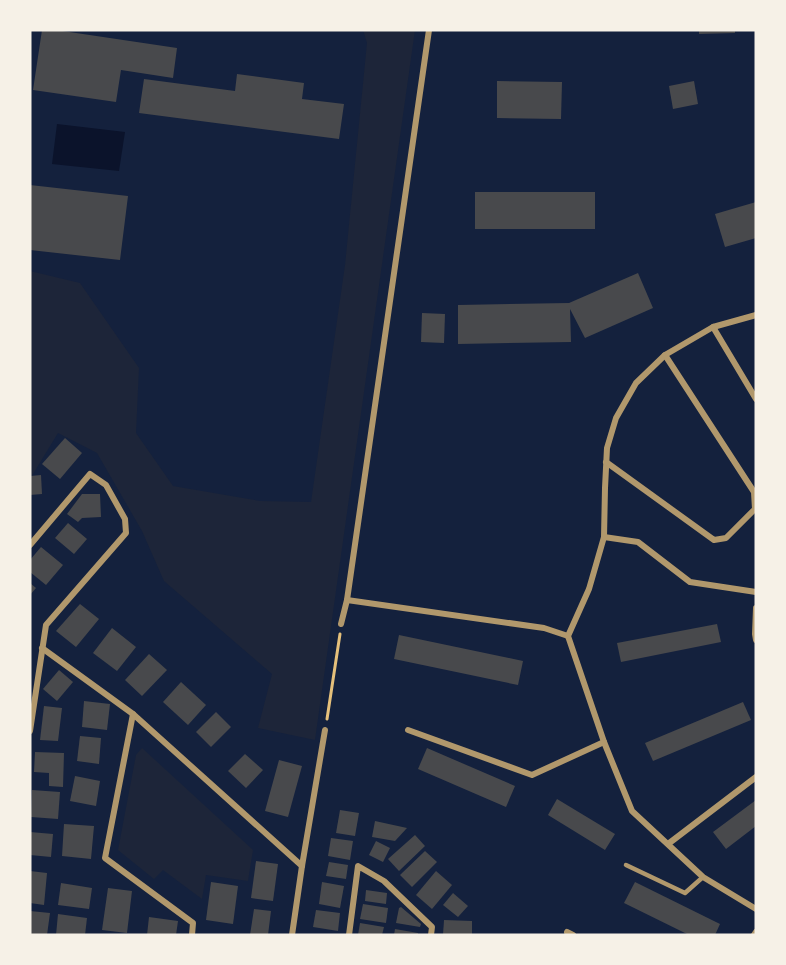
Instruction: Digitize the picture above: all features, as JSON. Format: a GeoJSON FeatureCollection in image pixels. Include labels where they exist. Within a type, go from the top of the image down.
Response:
{"type":"FeatureCollection","features":[{"type":"Feature","properties":{"kind":"street"},"geometry":{"type":"LineString","coordinates":[[341,624],[347,600],[429,30]]}},
{"type":"Feature","properties":{"kind":"street"},"geometry":{"type":"LineString","coordinates":[[756,315],[713,327],[665,355],[636,383],[616,418],[607,448],[604,537],[589,590],[568,636],[604,742],[633,811],[703,877],[756,909]]}},
{"type":"Feature","properties":{"kind":"street"},"geometry":{"type":"LineString","coordinates":[[713,327],[756,399]]}},
{"type":"Feature","properties":{"kind":"street"},"geometry":{"type":"LineString","coordinates":[[606,462],[714,540],[726,538],[755,509],[754,492],[665,355]]}},
{"type":"Feature","properties":{"kind":"street"},"geometry":{"type":"LineString","coordinates":[[30,544],[90,474],[106,485],[125,519],[126,533],[46,624],[30,731]]}},
{"type":"Feature","properties":{"kind":"street"},"geometry":{"type":"LineString","coordinates":[[604,537],[638,542],[690,582],[756,592]]}},
{"type":"Feature","properties":{"kind":"street"},"geometry":{"type":"LineString","coordinates":[[347,600],[544,628],[568,636]]}},
{"type":"Feature","properties":{"kind":"street"},"geometry":{"type":"LineString","coordinates":[[756,608],[756,640]]}},
{"type":"Feature","properties":{"kind":"street"},"geometry":{"type":"LineString","coordinates":[[42,648],[133,714],[302,866]]}},
{"type":"Feature","properties":{"kind":"street"},"geometry":{"type":"LineString","coordinates":[[133,714],[105,858],[193,923],[192,935]]}},
{"type":"Feature","properties":{"kind":"street"},"geometry":{"type":"LineString","coordinates":[[292,935],[326,730]]}},
{"type":"Feature","properties":{"kind":"street"},"geometry":{"type":"LineString","coordinates":[[408,730],[531,775],[604,742]]}},
{"type":"Feature","properties":{"kind":"street"},"geometry":{"type":"LineString","coordinates":[[668,844],[756,777]]}},
{"type":"Feature","properties":{"kind":"street"},"geometry":{"type":"LineString","coordinates":[[349,935],[358,866],[384,881],[432,927],[431,935]]}},
{"type":"Feature","properties":{"kind":"lane"},"geometry":{"type":"LineString","coordinates":[[626,865],[685,893],[703,877]]}},
{"type":"Feature","properties":{"kind":"path"},"geometry":{"type":"LineString","coordinates":[[326,730],[341,624]]}},
{"type":"Feature","properties":{"kind":"shaded area"},"geometry":{"type":"Polygon","coordinates":[[[363,30],[415,30],[315,740],[258,728],[272,674],[164,581],[142,531],[97,453],[58,433],[30,479],[30,271],[80,283],[139,368],[136,433],[173,486],[260,501],[311,502],[345,265],[367,43],[363,30]]]}},
{"type":"Feature","properties":{"kind":"shaded area"},"geometry":{"type":"Polygon","coordinates":[[[57,124],[125,132],[119,171],[52,164],[57,124]]]}},
{"type":"Feature","properties":{"kind":"shaded area"},"geometry":{"type":"Polygon","coordinates":[[[142,748],[253,850],[248,881],[206,875],[202,899],[163,870],[154,879],[118,850],[136,755],[142,748]]]}},
{"type":"Feature","properties":{"kind":"building"},"geometry":{"type":"Polygon","coordinates":[[[42,30],[56,30],[177,48],[173,78],[121,70],[116,102],[33,90],[42,30]]]}},
{"type":"Feature","properties":{"kind":"building"},"geometry":{"type":"Polygon","coordinates":[[[699,30],[735,30],[735,33],[699,34],[699,30]]]}},
{"type":"Feature","properties":{"kind":"building"},"geometry":{"type":"Polygon","coordinates":[[[237,74],[304,83],[302,99],[344,104],[339,139],[139,113],[144,79],[235,91],[237,74]]]}},
{"type":"Feature","properties":{"kind":"building"},"geometry":{"type":"Polygon","coordinates":[[[497,81],[562,82],[561,119],[497,118],[497,81]]]}},
{"type":"Feature","properties":{"kind":"building"},"geometry":{"type":"Polygon","coordinates":[[[694,81],[698,104],[673,109],[669,86],[694,81]]]}},
{"type":"Feature","properties":{"kind":"building"},"geometry":{"type":"Polygon","coordinates":[[[30,185],[128,196],[120,260],[30,250],[30,185]]]}},
{"type":"Feature","properties":{"kind":"building"},"geometry":{"type":"Polygon","coordinates":[[[475,192],[595,192],[595,229],[475,229],[475,192]]]}},
{"type":"Feature","properties":{"kind":"building"},"geometry":{"type":"Polygon","coordinates":[[[756,202],[756,238],[725,247],[715,214],[756,202]]]}},
{"type":"Feature","properties":{"kind":"building"},"geometry":{"type":"Polygon","coordinates":[[[638,273],[653,308],[585,338],[570,309],[571,342],[458,344],[458,305],[569,303],[638,273]]]}},
{"type":"Feature","properties":{"kind":"building"},"geometry":{"type":"Polygon","coordinates":[[[422,313],[445,314],[444,343],[421,342],[422,313]]]}},
{"type":"Feature","properties":{"kind":"building"},"geometry":{"type":"Polygon","coordinates":[[[65,438],[82,453],[60,479],[42,464],[65,438]]]}},
{"type":"Feature","properties":{"kind":"building"},"geometry":{"type":"Polygon","coordinates":[[[41,475],[42,494],[30,495],[30,476],[41,475]]]}},
{"type":"Feature","properties":{"kind":"building"},"geometry":{"type":"Polygon","coordinates":[[[82,494],[100,494],[101,517],[82,518],[78,522],[67,514],[82,494]]]}},
{"type":"Feature","properties":{"kind":"building"},"geometry":{"type":"Polygon","coordinates":[[[68,523],[87,539],[74,554],[55,538],[68,523]]]}},
{"type":"Feature","properties":{"kind":"building"},"geometry":{"type":"Polygon","coordinates":[[[41,547],[63,565],[46,585],[30,572],[30,560],[41,547]]]}},
{"type":"Feature","properties":{"kind":"building"},"geometry":{"type":"Polygon","coordinates":[[[30,583],[36,588],[30,595],[30,583]]]}},
{"type":"Feature","properties":{"kind":"building"},"geometry":{"type":"Polygon","coordinates":[[[80,604],[99,619],[76,647],[56,631],[80,604]]]}},
{"type":"Feature","properties":{"kind":"building"},"geometry":{"type":"Polygon","coordinates":[[[717,624],[721,642],[621,662],[617,643],[717,624]]]}},
{"type":"Feature","properties":{"kind":"building"},"geometry":{"type":"Polygon","coordinates":[[[112,628],[136,647],[117,671],[93,653],[112,628]]]}},
{"type":"Feature","properties":{"kind":"building"},"geometry":{"type":"Polygon","coordinates":[[[399,635],[523,661],[518,685],[394,659],[399,635]]]}},
{"type":"Feature","properties":{"kind":"building"},"geometry":{"type":"Polygon","coordinates":[[[149,654],[167,670],[142,696],[125,680],[149,654]]]}},
{"type":"Feature","properties":{"kind":"building"},"geometry":{"type":"Polygon","coordinates":[[[59,670],[73,682],[57,701],[43,689],[59,670]]]}},
{"type":"Feature","properties":{"kind":"building"},"geometry":{"type":"Polygon","coordinates":[[[181,682],[206,705],[188,725],[163,702],[181,682]]]}},
{"type":"Feature","properties":{"kind":"building"},"geometry":{"type":"Polygon","coordinates":[[[84,701],[110,704],[107,730],[82,727],[84,701]]]}},
{"type":"Feature","properties":{"kind":"building"},"geometry":{"type":"Polygon","coordinates":[[[743,702],[751,720],[653,761],[645,743],[743,702]]]}},
{"type":"Feature","properties":{"kind":"building"},"geometry":{"type":"Polygon","coordinates":[[[44,706],[62,708],[58,741],[40,740],[44,706]]]}},
{"type":"Feature","properties":{"kind":"building"},"geometry":{"type":"Polygon","coordinates":[[[216,712],[231,727],[211,747],[196,732],[216,712]]]}},
{"type":"Feature","properties":{"kind":"building"},"geometry":{"type":"Polygon","coordinates":[[[80,736],[101,738],[99,764],[77,761],[80,736]]]}},
{"type":"Feature","properties":{"kind":"building"},"geometry":{"type":"Polygon","coordinates":[[[427,748],[515,786],[506,807],[418,769],[427,748]]]}},
{"type":"Feature","properties":{"kind":"building"},"geometry":{"type":"Polygon","coordinates":[[[35,752],[64,753],[63,787],[49,786],[49,773],[34,772],[35,752]]]}},
{"type":"Feature","properties":{"kind":"building"},"geometry":{"type":"Polygon","coordinates":[[[245,754],[263,770],[246,788],[228,771],[245,754]]]}},
{"type":"Feature","properties":{"kind":"building"},"geometry":{"type":"Polygon","coordinates":[[[279,760],[302,766],[288,817],[265,811],[279,760]]]}},
{"type":"Feature","properties":{"kind":"building"},"geometry":{"type":"Polygon","coordinates":[[[75,776],[100,781],[96,806],[70,801],[75,776]]]}},
{"type":"Feature","properties":{"kind":"building"},"geometry":{"type":"Polygon","coordinates":[[[32,790],[60,792],[58,819],[31,817],[32,790]]]}},
{"type":"Feature","properties":{"kind":"building"},"geometry":{"type":"Polygon","coordinates":[[[557,799],[615,834],[605,850],[548,815],[557,799]]]}},
{"type":"Feature","properties":{"kind":"building"},"geometry":{"type":"Polygon","coordinates":[[[756,800],[756,826],[726,849],[713,832],[756,800]]]}},
{"type":"Feature","properties":{"kind":"building"},"geometry":{"type":"Polygon","coordinates":[[[340,810],[359,813],[355,836],[336,833],[340,810]]]}},
{"type":"Feature","properties":{"kind":"building"},"geometry":{"type":"Polygon","coordinates":[[[375,821],[407,828],[395,841],[372,837],[375,821]]]}},
{"type":"Feature","properties":{"kind":"building"},"geometry":{"type":"Polygon","coordinates":[[[64,824],[94,826],[91,859],[62,856],[64,824]]]}},
{"type":"Feature","properties":{"kind":"building"},"geometry":{"type":"Polygon","coordinates":[[[30,832],[53,834],[51,857],[30,855],[30,832]]]}},
{"type":"Feature","properties":{"kind":"building"},"geometry":{"type":"Polygon","coordinates":[[[415,835],[425,846],[399,871],[388,859],[415,835]]]}},
{"type":"Feature","properties":{"kind":"building"},"geometry":{"type":"Polygon","coordinates":[[[331,838],[353,841],[350,860],[328,856],[331,838]]]}},
{"type":"Feature","properties":{"kind":"building"},"geometry":{"type":"Polygon","coordinates":[[[376,841],[390,848],[383,862],[369,855],[376,841]]]}},
{"type":"Feature","properties":{"kind":"building"},"geometry":{"type":"Polygon","coordinates":[[[425,851],[437,862],[412,887],[400,875],[425,851]]]}},
{"type":"Feature","properties":{"kind":"building"},"geometry":{"type":"Polygon","coordinates":[[[256,861],[278,864],[273,901],[251,898],[256,861]]]}},
{"type":"Feature","properties":{"kind":"building"},"geometry":{"type":"Polygon","coordinates":[[[329,862],[348,865],[346,879],[326,876],[329,862]]]}},
{"type":"Feature","properties":{"kind":"building"},"geometry":{"type":"Polygon","coordinates":[[[30,871],[47,873],[44,905],[30,903],[30,871]]]}},
{"type":"Feature","properties":{"kind":"building"},"geometry":{"type":"Polygon","coordinates":[[[436,871],[452,885],[432,909],[416,895],[436,871]]]}},
{"type":"Feature","properties":{"kind":"building"},"geometry":{"type":"Polygon","coordinates":[[[211,882],[238,886],[233,924],[206,920],[211,882]]]}},
{"type":"Feature","properties":{"kind":"building"},"geometry":{"type":"Polygon","coordinates":[[[322,882],[344,886],[340,908],[319,904],[322,882]]]}},
{"type":"Feature","properties":{"kind":"building"},"geometry":{"type":"Polygon","coordinates":[[[635,882],[720,924],[715,935],[689,935],[624,903],[635,882]]]}},
{"type":"Feature","properties":{"kind":"building"},"geometry":{"type":"Polygon","coordinates":[[[61,883],[92,888],[89,909],[58,905],[61,883]]]}},
{"type":"Feature","properties":{"kind":"building"},"geometry":{"type":"Polygon","coordinates":[[[108,888],[132,891],[127,933],[102,930],[108,888]]]}},
{"type":"Feature","properties":{"kind":"building"},"geometry":{"type":"Polygon","coordinates":[[[366,890],[387,893],[386,904],[365,901],[366,890]]]}},
{"type":"Feature","properties":{"kind":"building"},"geometry":{"type":"Polygon","coordinates":[[[453,893],[468,906],[458,917],[443,905],[453,893]]]}},
{"type":"Feature","properties":{"kind":"building"},"geometry":{"type":"Polygon","coordinates":[[[363,904],[388,908],[386,923],[360,919],[363,904]]]}},
{"type":"Feature","properties":{"kind":"building"},"geometry":{"type":"Polygon","coordinates":[[[401,907],[421,924],[420,927],[396,923],[401,907]]]}},
{"type":"Feature","properties":{"kind":"building"},"geometry":{"type":"Polygon","coordinates":[[[254,909],[271,911],[268,935],[250,935],[254,909]]]}},
{"type":"Feature","properties":{"kind":"building"},"geometry":{"type":"Polygon","coordinates":[[[316,910],[340,913],[338,931],[313,927],[316,910]]]}},
{"type":"Feature","properties":{"kind":"building"},"geometry":{"type":"Polygon","coordinates":[[[30,911],[50,913],[47,935],[30,935],[30,911]]]}},
{"type":"Feature","properties":{"kind":"building"},"geometry":{"type":"Polygon","coordinates":[[[58,914],[87,918],[85,935],[56,935],[58,914]]]}},
{"type":"Feature","properties":{"kind":"building"},"geometry":{"type":"Polygon","coordinates":[[[149,917],[178,921],[176,935],[147,935],[149,917]]]}},
{"type":"Feature","properties":{"kind":"building"},"geometry":{"type":"Polygon","coordinates":[[[444,920],[472,921],[472,935],[443,935],[444,920]]]}},
{"type":"Feature","properties":{"kind":"building"},"geometry":{"type":"Polygon","coordinates":[[[360,923],[384,927],[382,935],[358,935],[360,923]]]}},
{"type":"Feature","properties":{"kind":"building"},"geometry":{"type":"Polygon","coordinates":[[[395,929],[418,933],[418,935],[394,935],[395,929]]]}}]}
